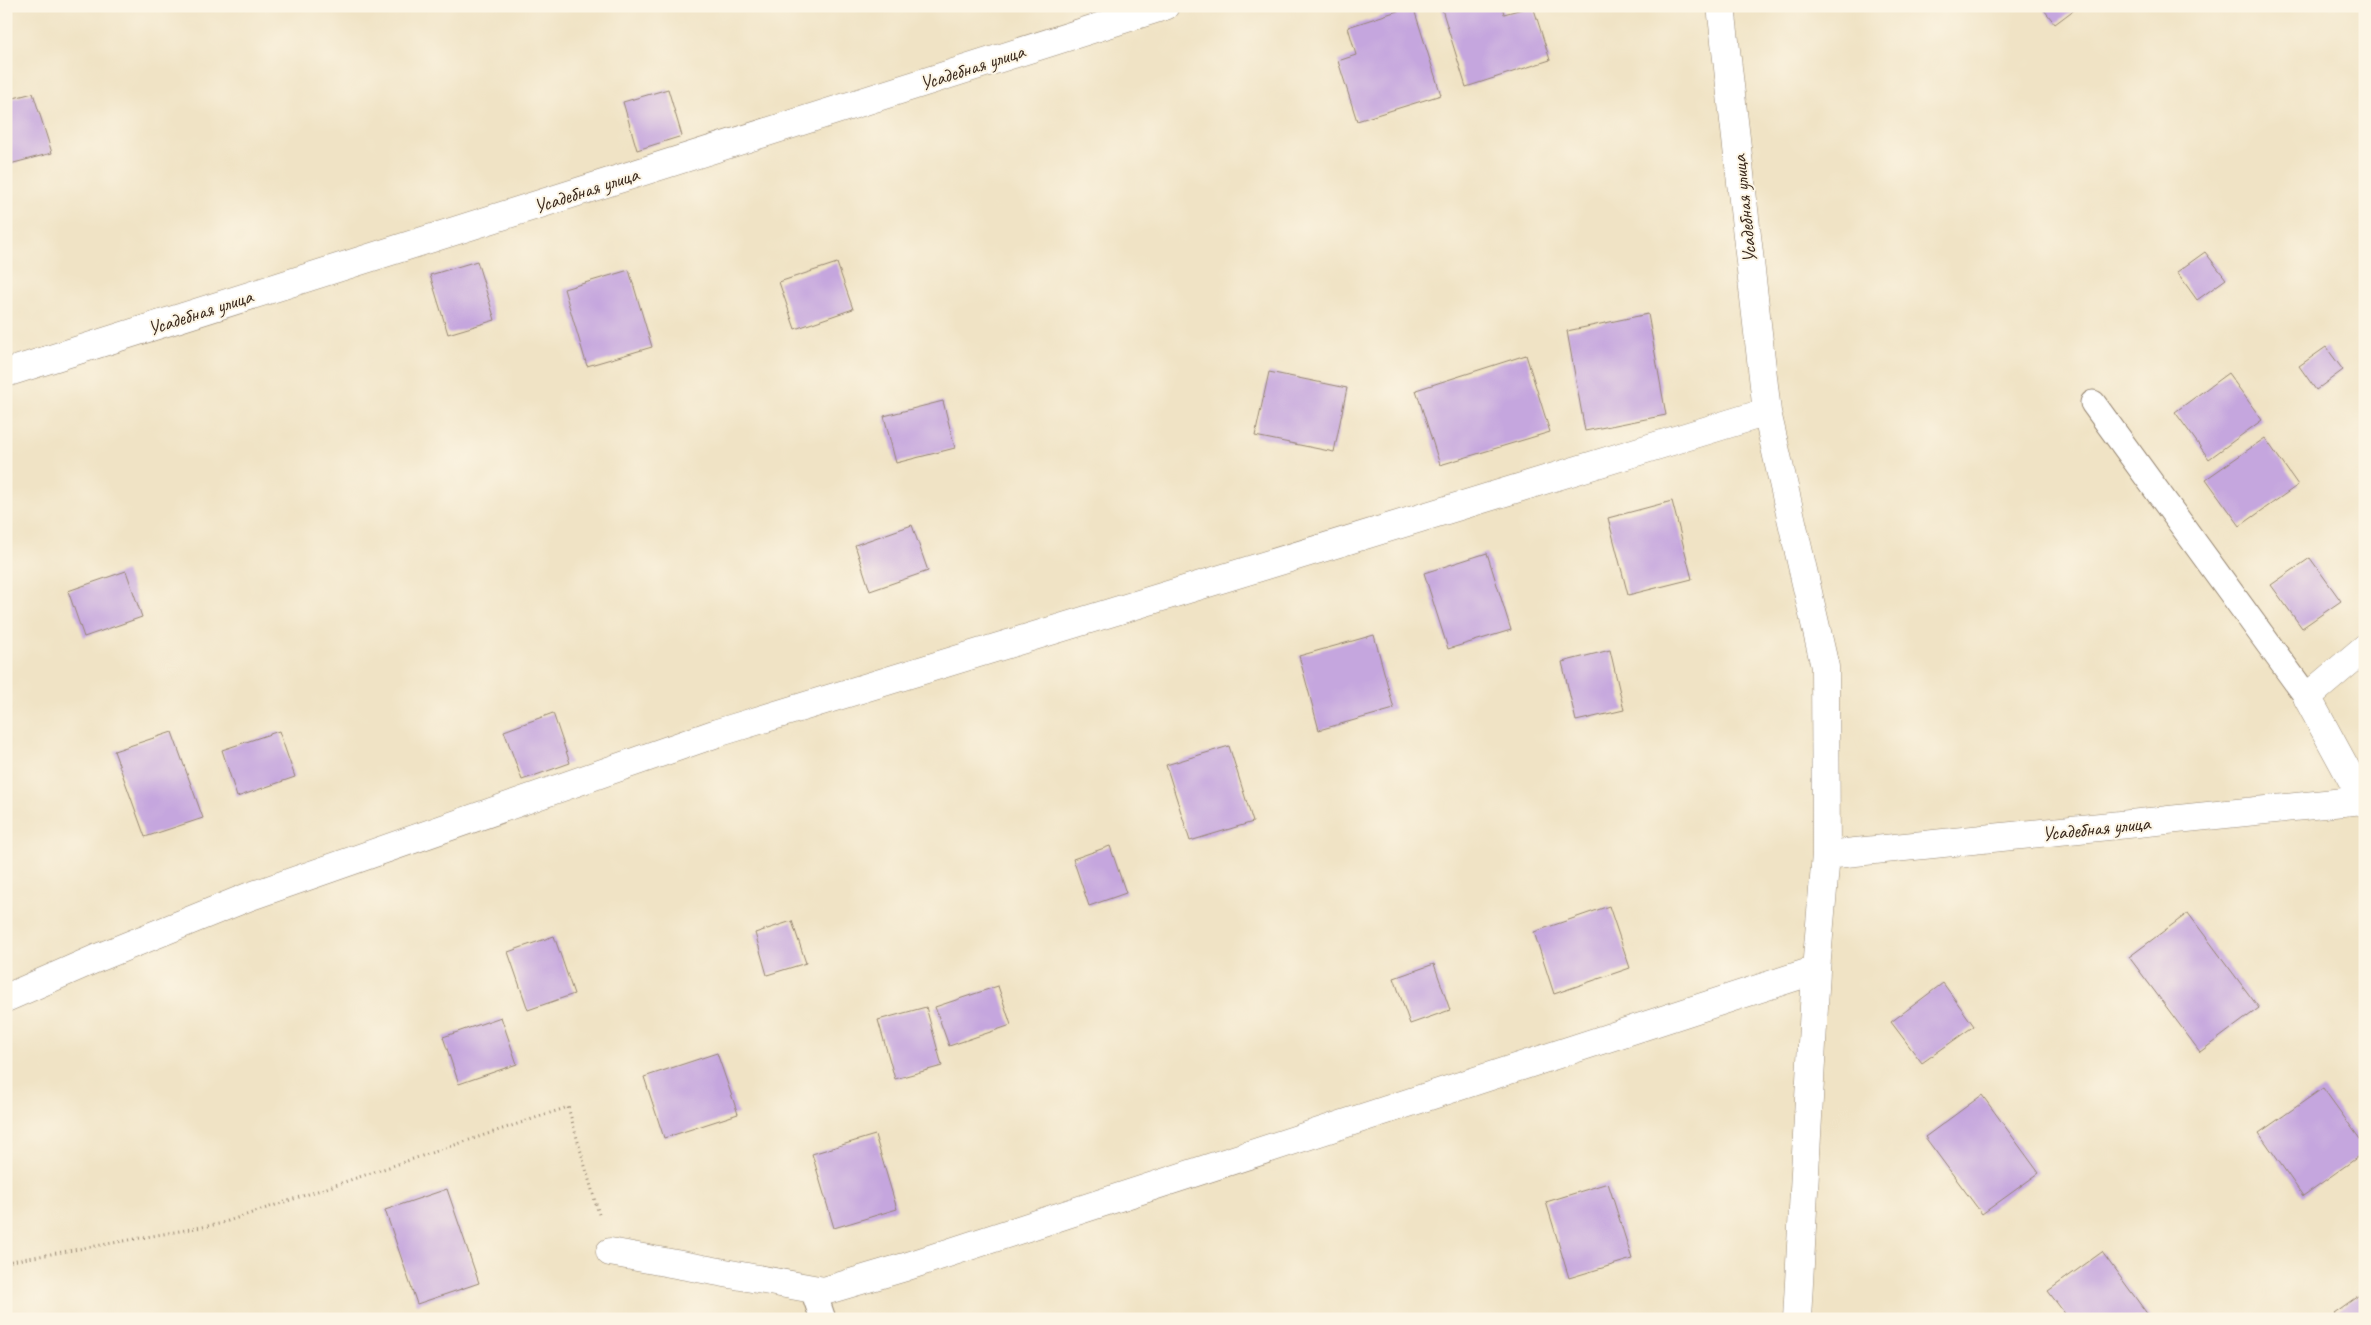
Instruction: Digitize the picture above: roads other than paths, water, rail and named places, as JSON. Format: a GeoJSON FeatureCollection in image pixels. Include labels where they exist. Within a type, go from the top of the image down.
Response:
{"type":"FeatureCollection","features":[{"type":"Feature","properties":{"kind":"street","name":"Усадебная улица"},"geometry":{"type":"LineString","coordinates":[[6,373],[1165,6]]}},
{"type":"Feature","properties":{"kind":"street","name":"Усадебная улица"},"geometry":{"type":"LineString","coordinates":[[1721,6],[1767,412],[1825,667],[1826,855],[1816,970],[1797,1319]]}},
{"type":"Feature","properties":{"kind":"street"},"geometry":{"type":"LineString","coordinates":[[6,998],[94,959],[248,897],[717,733],[1767,412]]}},
{"type":"Feature","properties":{"kind":"street"},"geometry":{"type":"LineString","coordinates":[[2364,802],[2307,697],[2365,648]]}},
{"type":"Feature","properties":{"kind":"street","name":"Усадебная улица"},"geometry":{"type":"LineString","coordinates":[[1826,855],[2364,802]]}},
{"type":"Feature","properties":{"kind":"street"},"geometry":{"type":"LineString","coordinates":[[610,1252],[824,1291],[905,1267],[1816,970]]}},
{"type":"Feature","properties":{"kind":"lane"},"geometry":{"type":"LineString","coordinates":[[2093,403],[2307,697]]}},
{"type":"Feature","properties":{"kind":"lane"},"geometry":{"type":"LineString","coordinates":[[813,1290],[823,1319]]}}]}
